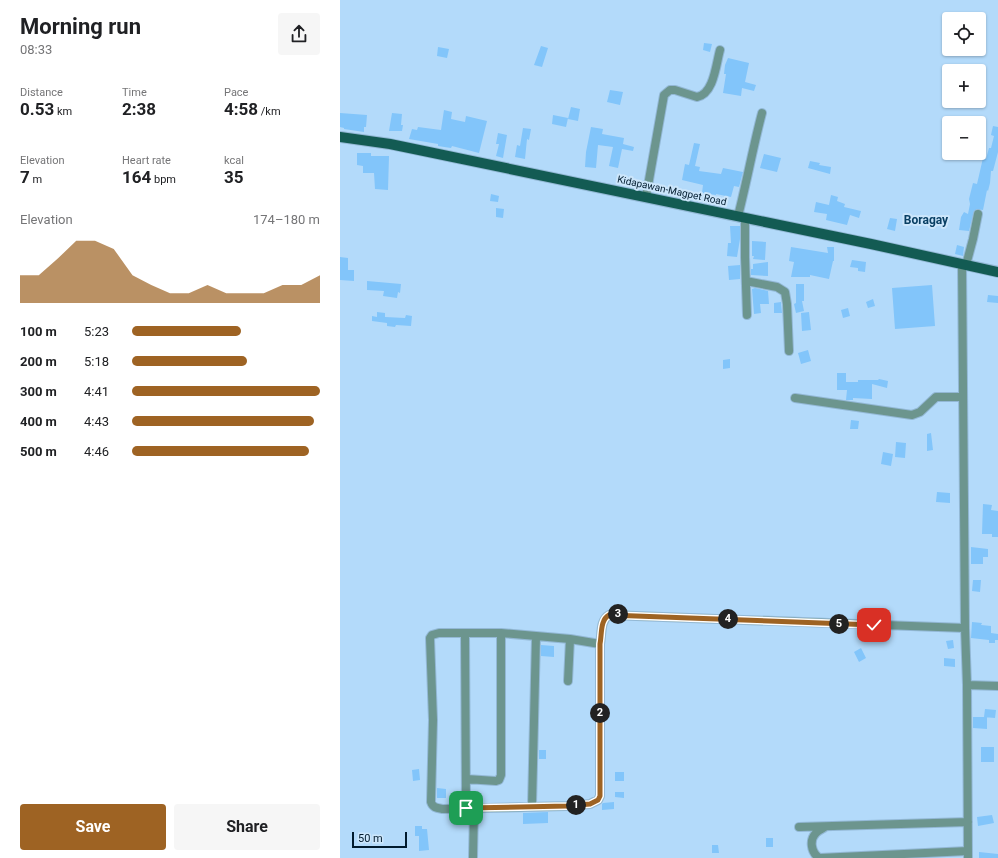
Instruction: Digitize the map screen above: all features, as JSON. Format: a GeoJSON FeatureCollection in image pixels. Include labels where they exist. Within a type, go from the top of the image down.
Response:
{"type":"FeatureCollection","features":[{"type":"Feature","properties":{"kind":"main road","name":"Kidapawan-Magpet Road"},"geometry":{"type":"LineString","coordinates":[[340,137],[390,144],[871,244],[998,272]]}},
{"type":"Feature","properties":{"kind":"street"},"geometry":{"type":"LineString","coordinates":[[646,197],[664,95],[670,90],[697,96],[707,92],[712,83],[720,50]]}},
{"type":"Feature","properties":{"kind":"street"},"geometry":{"type":"LineString","coordinates":[[747,315],[741,217],[752,150],[762,113]]}},
{"type":"Feature","properties":{"kind":"street"},"geometry":{"type":"LineString","coordinates":[[825,827],[817,832],[812,843],[813,850],[819,858],[968,854],[967,685],[962,397],[964,264],[973,239],[978,214]]}},
{"type":"Feature","properties":{"kind":"street"},"geometry":{"type":"LineString","coordinates":[[746,282],[777,287],[785,292],[789,351]]}},
{"type":"Feature","properties":{"kind":"street"},"geometry":{"type":"LineString","coordinates":[[794,398],[912,415],[920,412],[936,396],[962,397]]}},
{"type":"Feature","properties":{"kind":"street"},"geometry":{"type":"LineString","coordinates":[[600,644],[570,639],[501,633],[435,633],[430,638],[433,720],[431,802],[434,808],[590,804],[598,800],[600,796],[600,644],[603,622],[607,616],[613,614],[828,624],[965,628]]}},
{"type":"Feature","properties":{"kind":"street"},"geometry":{"type":"LineString","coordinates":[[466,633],[466,778],[470,808],[473,858]]}},
{"type":"Feature","properties":{"kind":"street"},"geometry":{"type":"LineString","coordinates":[[466,778],[496,781],[499,780],[501,775],[501,633]]}},
{"type":"Feature","properties":{"kind":"street"},"geometry":{"type":"LineString","coordinates":[[532,806],[536,636]]}},
{"type":"Feature","properties":{"kind":"street"},"geometry":{"type":"LineString","coordinates":[[568,681],[570,639]]}},
{"type":"Feature","properties":{"kind":"street"},"geometry":{"type":"LineString","coordinates":[[967,685],[998,686]]}},
{"type":"Feature","properties":{"kind":"street"},"geometry":{"type":"LineString","coordinates":[[799,828],[968,822]]}},
{"type":"Feature","properties":{"kind":"building"},"geometry":{"type":"Polygon","coordinates":[[[704,43],[712,44],[710,52],[703,50],[704,43]]]}},
{"type":"Feature","properties":{"kind":"building"},"geometry":{"type":"Polygon","coordinates":[[[541,46],[548,48],[542,67],[534,65],[541,46]]]}},
{"type":"Feature","properties":{"kind":"building"},"geometry":{"type":"Polygon","coordinates":[[[438,47],[449,49],[447,58],[437,56],[438,47]]]}},
{"type":"Feature","properties":{"kind":"building"},"geometry":{"type":"Polygon","coordinates":[[[728,58],[749,63],[745,82],[756,85],[754,91],[742,88],[741,96],[723,93],[726,74],[724,74],[725,65],[728,58]]]}},
{"type":"Feature","properties":{"kind":"building"},"geometry":{"type":"Polygon","coordinates":[[[610,90],[623,92],[620,105],[607,102],[610,90]]]}},
{"type":"Feature","properties":{"kind":"building"},"geometry":{"type":"Polygon","coordinates":[[[571,107],[580,109],[578,121],[568,119],[571,107]]]}},
{"type":"Feature","properties":{"kind":"building"},"geometry":{"type":"Polygon","coordinates":[[[444,110],[452,112],[451,119],[465,122],[466,116],[487,121],[479,153],[452,146],[451,148],[438,146],[438,144],[409,139],[412,129],[417,130],[418,127],[441,130],[444,110]]]}},
{"type":"Feature","properties":{"kind":"building"},"geometry":{"type":"Polygon","coordinates":[[[340,113],[367,115],[364,132],[340,127],[340,113]]]}},
{"type":"Feature","properties":{"kind":"building"},"geometry":{"type":"Polygon","coordinates":[[[392,113],[402,114],[402,131],[389,131],[392,113]]]}},
{"type":"Feature","properties":{"kind":"building"},"geometry":{"type":"Polygon","coordinates":[[[553,115],[568,118],[566,127],[552,124],[553,115]]]}},
{"type":"Feature","properties":{"kind":"building"},"geometry":{"type":"Polygon","coordinates":[[[993,126],[998,127],[998,152],[993,171],[991,171],[990,183],[983,210],[977,209],[974,211],[969,231],[959,230],[961,217],[964,212],[968,214],[970,204],[969,199],[973,183],[977,184],[983,160],[986,160],[989,148],[991,148],[994,136],[991,135],[993,126]]]}},
{"type":"Feature","properties":{"kind":"building"},"geometry":{"type":"Polygon","coordinates":[[[591,127],[603,129],[602,134],[624,138],[623,144],[634,147],[633,151],[622,149],[618,168],[609,166],[613,147],[598,145],[596,168],[585,167],[586,152],[591,127]]]}},
{"type":"Feature","properties":{"kind":"building"},"geometry":{"type":"Polygon","coordinates":[[[523,128],[531,129],[529,140],[527,139],[525,159],[515,157],[517,145],[520,146],[523,128]]]}},
{"type":"Feature","properties":{"kind":"building"},"geometry":{"type":"Polygon","coordinates":[[[498,133],[507,135],[503,158],[496,156],[499,144],[496,144],[498,133]]]}},
{"type":"Feature","properties":{"kind":"building"},"geometry":{"type":"Polygon","coordinates":[[[694,143],[700,144],[695,166],[700,167],[699,171],[721,174],[723,168],[743,172],[739,187],[734,186],[731,197],[702,193],[703,185],[682,180],[685,164],[689,165],[694,143]]]}},
{"type":"Feature","properties":{"kind":"building"},"geometry":{"type":"Polygon","coordinates":[[[357,153],[371,153],[371,156],[389,156],[388,190],[375,189],[374,173],[363,173],[363,166],[357,165],[357,153]]]}},
{"type":"Feature","properties":{"kind":"building"},"geometry":{"type":"Polygon","coordinates":[[[764,154],[781,158],[777,172],[760,168],[764,154]]]}},
{"type":"Feature","properties":{"kind":"building"},"geometry":{"type":"Polygon","coordinates":[[[810,161],[820,163],[819,165],[831,167],[830,174],[808,168],[810,161]]]}},
{"type":"Feature","properties":{"kind":"building"},"geometry":{"type":"Polygon","coordinates":[[[491,194],[499,196],[498,202],[490,201],[491,194]]]}},
{"type":"Feature","properties":{"kind":"building"},"geometry":{"type":"Polygon","coordinates":[[[831,195],[838,197],[837,201],[845,204],[844,207],[861,211],[859,218],[850,215],[847,225],[826,220],[827,214],[814,212],[816,202],[829,205],[831,195]]]}},
{"type":"Feature","properties":{"kind":"building"},"geometry":{"type":"Polygon","coordinates":[[[496,208],[504,209],[503,218],[496,217],[496,208]]]}},
{"type":"Feature","properties":{"kind":"building"},"geometry":{"type":"Polygon","coordinates":[[[890,218],[897,219],[895,231],[887,229],[890,218]]]}},
{"type":"Feature","properties":{"kind":"building"},"geometry":{"type":"Polygon","coordinates":[[[730,226],[740,226],[740,239],[737,257],[727,256],[728,243],[731,243],[730,226]]]}},
{"type":"Feature","properties":{"kind":"building"},"geometry":{"type":"Polygon","coordinates":[[[752,241],[766,242],[765,260],[753,259],[752,241]]]}},
{"type":"Feature","properties":{"kind":"building"},"geometry":{"type":"Polygon","coordinates":[[[957,245],[964,247],[963,256],[955,254],[957,245]]]}},
{"type":"Feature","properties":{"kind":"building"},"geometry":{"type":"Polygon","coordinates":[[[791,247],[828,253],[827,247],[834,247],[834,261],[829,279],[810,275],[810,277],[791,277],[794,262],[789,261],[791,247]]]}},
{"type":"Feature","properties":{"kind":"building"},"geometry":{"type":"Polygon","coordinates":[[[340,257],[348,258],[348,270],[354,270],[354,281],[340,280],[340,257]]]}},
{"type":"Feature","properties":{"kind":"building"},"geometry":{"type":"Polygon","coordinates":[[[852,260],[866,262],[865,272],[858,271],[858,268],[850,267],[852,260]]]}},
{"type":"Feature","properties":{"kind":"building"},"geometry":{"type":"Polygon","coordinates":[[[768,262],[768,276],[751,275],[753,264],[768,262]]]}},
{"type":"Feature","properties":{"kind":"building"},"geometry":{"type":"Polygon","coordinates":[[[740,265],[740,279],[729,280],[728,266],[740,265]]]}},
{"type":"Feature","properties":{"kind":"building"},"geometry":{"type":"Polygon","coordinates":[[[367,281],[401,284],[400,293],[398,292],[397,298],[383,296],[384,291],[367,290],[367,281]]]}},
{"type":"Feature","properties":{"kind":"building"},"geometry":{"type":"Polygon","coordinates":[[[796,284],[804,284],[804,301],[802,301],[804,311],[796,313],[794,304],[796,303],[796,284]]]}},
{"type":"Feature","properties":{"kind":"building"},"geometry":{"type":"Polygon","coordinates":[[[932,285],[935,326],[895,329],[892,288],[932,285]]]}},
{"type":"Feature","properties":{"kind":"building"},"geometry":{"type":"Polygon","coordinates":[[[755,288],[768,291],[769,304],[760,304],[761,313],[754,314],[752,289],[755,288]]]}},
{"type":"Feature","properties":{"kind":"building"},"geometry":{"type":"Polygon","coordinates":[[[988,295],[998,296],[998,303],[987,302],[988,295]]]}},
{"type":"Feature","properties":{"kind":"building"},"geometry":{"type":"Polygon","coordinates":[[[873,299],[875,306],[868,308],[866,302],[873,299]]]}},
{"type":"Feature","properties":{"kind":"building"},"geometry":{"type":"Polygon","coordinates":[[[781,302],[782,313],[774,313],[774,303],[781,302]]]}},
{"type":"Feature","properties":{"kind":"building"},"geometry":{"type":"Polygon","coordinates":[[[848,308],[850,316],[843,318],[841,310],[848,308]]]}},
{"type":"Feature","properties":{"kind":"building"},"geometry":{"type":"Polygon","coordinates":[[[377,312],[385,313],[385,317],[405,318],[406,315],[412,316],[411,326],[387,326],[387,323],[372,321],[372,316],[377,317],[377,312]]]}},
{"type":"Feature","properties":{"kind":"building"},"geometry":{"type":"Polygon","coordinates":[[[809,312],[811,330],[802,331],[801,313],[809,312]]]}},
{"type":"Feature","properties":{"kind":"building"},"geometry":{"type":"Polygon","coordinates":[[[808,350],[811,361],[801,364],[798,353],[808,350]]]}},
{"type":"Feature","properties":{"kind":"building"},"geometry":{"type":"Polygon","coordinates":[[[730,359],[730,368],[723,369],[723,360],[730,359]]]}},
{"type":"Feature","properties":{"kind":"building"},"geometry":{"type":"Polygon","coordinates":[[[837,373],[846,373],[846,382],[879,379],[888,381],[887,388],[872,384],[872,399],[853,398],[853,400],[846,400],[847,390],[837,390],[837,373]]]}},
{"type":"Feature","properties":{"kind":"building"},"geometry":{"type":"Polygon","coordinates":[[[851,420],[859,421],[858,429],[850,429],[851,420]]]}},
{"type":"Feature","properties":{"kind":"building"},"geometry":{"type":"Polygon","coordinates":[[[931,433],[933,450],[927,451],[927,434],[931,433]]]}},
{"type":"Feature","properties":{"kind":"building"},"geometry":{"type":"Polygon","coordinates":[[[896,442],[906,443],[905,458],[895,457],[896,442]]]}},
{"type":"Feature","properties":{"kind":"building"},"geometry":{"type":"Polygon","coordinates":[[[883,452],[893,454],[891,466],[881,464],[883,452]]]}},
{"type":"Feature","properties":{"kind":"building"},"geometry":{"type":"Polygon","coordinates":[[[937,492],[950,493],[950,503],[936,502],[937,492]]]}},
{"type":"Feature","properties":{"kind":"building"},"geometry":{"type":"Polygon","coordinates":[[[983,504],[992,505],[991,510],[998,511],[998,537],[992,537],[992,534],[982,534],[983,504]]]}},
{"type":"Feature","properties":{"kind":"building"},"geometry":{"type":"Polygon","coordinates":[[[971,547],[988,549],[988,557],[983,557],[983,564],[971,564],[971,547]]]}},
{"type":"Feature","properties":{"kind":"building"},"geometry":{"type":"Polygon","coordinates":[[[973,580],[981,580],[980,592],[972,591],[973,580]]]}},
{"type":"Feature","properties":{"kind":"building"},"geometry":{"type":"Polygon","coordinates":[[[972,622],[991,626],[991,633],[998,634],[998,640],[995,640],[995,643],[989,643],[989,640],[971,638],[972,622]]]}},
{"type":"Feature","properties":{"kind":"building"},"geometry":{"type":"Polygon","coordinates":[[[953,640],[954,648],[948,649],[946,641],[953,640]]]}},
{"type":"Feature","properties":{"kind":"building"},"geometry":{"type":"Polygon","coordinates":[[[541,645],[554,646],[554,657],[541,656],[541,645]]]}},
{"type":"Feature","properties":{"kind":"building"},"geometry":{"type":"Polygon","coordinates":[[[861,648],[866,658],[859,662],[854,652],[861,648]]]}},
{"type":"Feature","properties":{"kind":"building"},"geometry":{"type":"Polygon","coordinates":[[[944,658],[955,659],[955,667],[944,666],[944,658]]]}},
{"type":"Feature","properties":{"kind":"building"},"geometry":{"type":"Polygon","coordinates":[[[985,709],[996,710],[995,718],[984,717],[985,709]]]}},
{"type":"Feature","properties":{"kind":"building"},"geometry":{"type":"Polygon","coordinates":[[[973,717],[987,717],[987,729],[973,728],[973,717]]]}},
{"type":"Feature","properties":{"kind":"building"},"geometry":{"type":"Polygon","coordinates":[[[981,747],[994,747],[994,762],[981,762],[981,747]]]}},
{"type":"Feature","properties":{"kind":"building"},"geometry":{"type":"Polygon","coordinates":[[[539,750],[546,750],[546,759],[539,759],[539,750]]]}},
{"type":"Feature","properties":{"kind":"building"},"geometry":{"type":"Polygon","coordinates":[[[419,769],[420,780],[413,781],[412,770],[419,769]]]}},
{"type":"Feature","properties":{"kind":"building"},"geometry":{"type":"Polygon","coordinates":[[[615,772],[624,772],[624,781],[615,781],[615,772]]]}},
{"type":"Feature","properties":{"kind":"building"},"geometry":{"type":"Polygon","coordinates":[[[437,788],[446,789],[446,798],[437,798],[437,788]]]}},
{"type":"Feature","properties":{"kind":"building"},"geometry":{"type":"Polygon","coordinates":[[[615,792],[624,792],[624,798],[615,797],[615,792]]]}},
{"type":"Feature","properties":{"kind":"building"},"geometry":{"type":"Polygon","coordinates":[[[614,802],[614,809],[602,810],[603,803],[614,802]]]}},
{"type":"Feature","properties":{"kind":"building"},"geometry":{"type":"Polygon","coordinates":[[[548,812],[548,823],[523,824],[523,813],[548,812]]]}},
{"type":"Feature","properties":{"kind":"building"},"geometry":{"type":"Polygon","coordinates":[[[992,815],[994,823],[978,826],[977,817],[992,815]]]}},
{"type":"Feature","properties":{"kind":"building"},"geometry":{"type":"Polygon","coordinates":[[[415,826],[422,826],[422,829],[427,829],[429,850],[419,851],[419,836],[415,836],[415,826]]]}},
{"type":"Feature","properties":{"kind":"building"},"geometry":{"type":"Polygon","coordinates":[[[766,838],[773,838],[773,847],[766,847],[766,838]]]}},
{"type":"Feature","properties":{"kind":"building"},"geometry":{"type":"Polygon","coordinates":[[[712,845],[718,845],[719,853],[712,853],[712,845]]]}},
{"type":"Feature","properties":{"kind":"building"},"geometry":{"type":"Polygon","coordinates":[[[979,852],[998,854],[998,858],[979,858],[979,852]]]}},
{"type":"Feature","properties":{"kind":"district","name":"Boragay"},"geometry":{"type":"Point","coordinates":[926,220]}},
{"type":"Feature","properties":{"kind":"route"},"geometry":{"type":"LineString","coordinates":[[466,808],[567,806],[590,804],[598,800],[600,796],[600,644],[603,622],[609,615],[874,625]]}}]}
